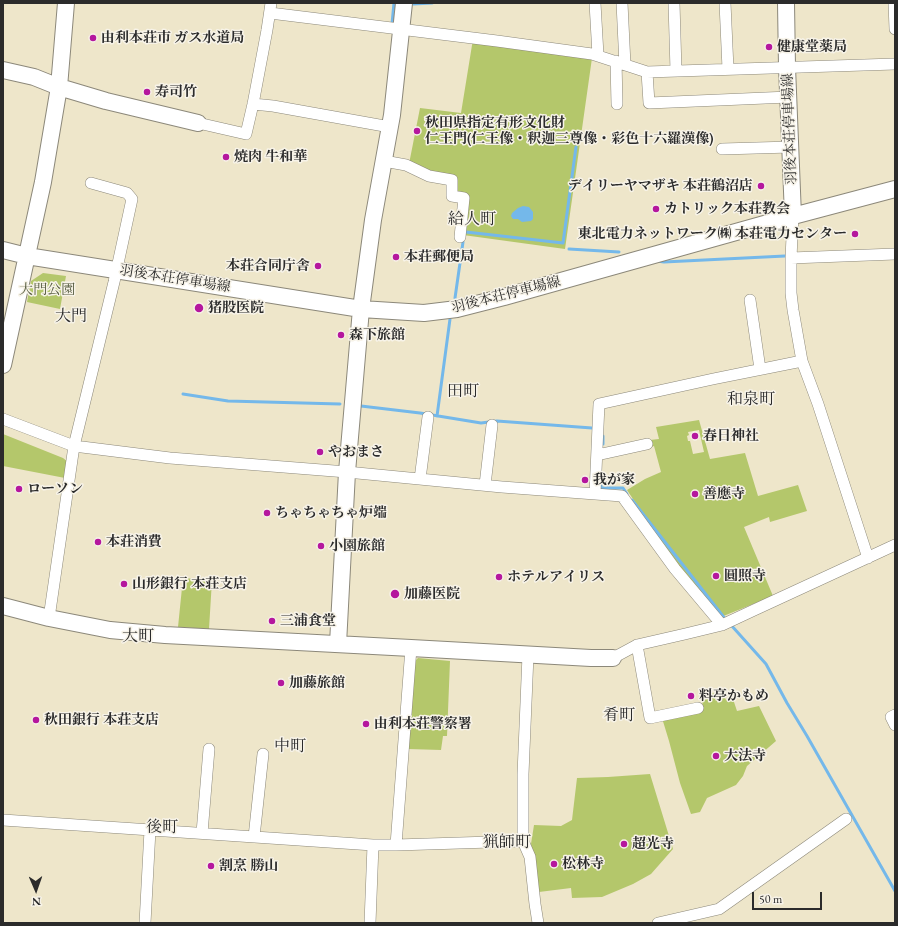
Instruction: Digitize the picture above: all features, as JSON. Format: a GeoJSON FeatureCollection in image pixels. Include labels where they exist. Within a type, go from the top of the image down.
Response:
{"type":"FeatureCollection","features":[{"type":"Feature","properties":{"kind":"street"},"geometry":{"type":"LineString","coordinates":[[3,365],[43,182],[59,87],[66,3]]}},
{"type":"Feature","properties":{"kind":"street"},"geometry":{"type":"LineString","coordinates":[[338,644],[347,472],[361,308],[373,220],[392,115],[404,3]]}},
{"type":"Feature","properties":{"kind":"street"},"geometry":{"type":"LineString","coordinates":[[595,3],[598,55]]}},
{"type":"Feature","properties":{"kind":"street"},"geometry":{"type":"LineString","coordinates":[[617,104],[622,3]]}},
{"type":"Feature","properties":{"kind":"street"},"geometry":{"type":"LineString","coordinates":[[674,3],[676,71]]}},
{"type":"Feature","properties":{"kind":"street"},"geometry":{"type":"LineString","coordinates":[[725,3],[728,69]]}},
{"type":"Feature","properties":{"kind":"street","name":"羽後本荘停車場線"},"geometry":{"type":"LineString","coordinates":[[3,250],[27,256],[361,308],[424,313],[457,309],[504,297],[793,216],[786,3]]}},
{"type":"Feature","properties":{"kind":"street"},"geometry":{"type":"LineString","coordinates":[[894,3],[895,29]]}},
{"type":"Feature","properties":{"kind":"street"},"geometry":{"type":"LineString","coordinates":[[3,70],[34,77],[59,87],[106,101],[198,124],[246,134],[271,8],[401,29],[598,55],[647,72],[895,64]]}},
{"type":"Feature","properties":{"kind":"street"},"geometry":{"type":"LineString","coordinates":[[647,72],[649,102],[789,97]]}},
{"type":"Feature","properties":{"kind":"street"},"geometry":{"type":"LineString","coordinates":[[253,104],[274,106],[390,128]]}},
{"type":"Feature","properties":{"kind":"street"},"geometry":{"type":"LineString","coordinates":[[722,149],[791,147]]}},
{"type":"Feature","properties":{"kind":"street"},"geometry":{"type":"LineString","coordinates":[[384,161],[406,165],[429,176],[452,180],[452,196],[464,198],[460,237]]}},
{"type":"Feature","properties":{"kind":"street"},"geometry":{"type":"LineString","coordinates":[[49,618],[74,446],[132,198],[126,193],[91,183]]}},
{"type":"Feature","properties":{"kind":"street"},"geometry":{"type":"LineString","coordinates":[[868,558],[818,404],[802,361],[791,293],[793,216],[895,189]]}},
{"type":"Feature","properties":{"kind":"street"},"geometry":{"type":"LineString","coordinates":[[791,258],[895,254]]}},
{"type":"Feature","properties":{"kind":"street"},"geometry":{"type":"LineString","coordinates":[[750,300],[760,369]]}},
{"type":"Feature","properties":{"kind":"street"},"geometry":{"type":"LineString","coordinates":[[595,494],[599,404],[802,361]]}},
{"type":"Feature","properties":{"kind":"street"},"geometry":{"type":"LineString","coordinates":[[420,479],[428,417]]}},
{"type":"Feature","properties":{"kind":"street"},"geometry":{"type":"LineString","coordinates":[[3,419],[74,446],[170,458],[622,496],[676,569],[722,624]]}},
{"type":"Feature","properties":{"kind":"street"},"geometry":{"type":"LineString","coordinates":[[485,485],[492,425]]}},
{"type":"Feature","properties":{"kind":"street"},"geometry":{"type":"LineString","coordinates":[[597,455],[647,444]]}},
{"type":"Feature","properties":{"kind":"street"},"geometry":{"type":"LineString","coordinates":[[3,606],[49,618],[110,630],[165,635],[528,655],[613,658],[636,645],[722,624],[752,612],[895,545]]}},
{"type":"Feature","properties":{"kind":"street"},"geometry":{"type":"LineString","coordinates":[[636,645],[650,718],[698,708]]}},
{"type":"Feature","properties":{"kind":"street"},"geometry":{"type":"LineString","coordinates":[[396,845],[411,648]]}},
{"type":"Feature","properties":{"kind":"street"},"geometry":{"type":"LineString","coordinates":[[528,655],[523,774],[523,841],[530,857],[538,923]]}},
{"type":"Feature","properties":{"kind":"street"},"geometry":{"type":"LineString","coordinates":[[895,715],[891,718],[895,725]]}},
{"type":"Feature","properties":{"kind":"street"},"geometry":{"type":"LineString","coordinates":[[202,833],[209,749]]}},
{"type":"Feature","properties":{"kind":"street"},"geometry":{"type":"LineString","coordinates":[[254,836],[263,754]]}},
{"type":"Feature","properties":{"kind":"street"},"geometry":{"type":"LineString","coordinates":[[658,923],[719,909],[846,819]]}},
{"type":"Feature","properties":{"kind":"street"},"geometry":{"type":"LineString","coordinates":[[3,820],[396,845],[523,841]]}},
{"type":"Feature","properties":{"kind":"street"},"geometry":{"type":"LineString","coordinates":[[145,923],[150,830]]}},
{"type":"Feature","properties":{"kind":"street"},"geometry":{"type":"LineString","coordinates":[[370,923],[373,844]]}},
{"type":"Feature","properties":{"kind":"green space"},"geometry":{"type":"Polygon","coordinates":[[[473,39],[592,58],[565,249],[463,235],[468,196],[453,193],[455,177],[430,173],[409,164],[420,108],[461,113],[473,39]]]}},
{"type":"Feature","properties":{"kind":"green space","name":"大門公園"},"geometry":{"type":"Polygon","coordinates":[[[43,273],[66,276],[60,309],[27,302],[31,281],[43,273]]]}},
{"type":"Feature","properties":{"kind":"green space"},"geometry":{"type":"Polygon","coordinates":[[[699,420],[710,459],[745,453],[758,496],[798,485],[807,511],[770,522],[769,517],[744,527],[773,596],[721,617],[672,558],[627,490],[645,479],[661,472],[654,446],[651,447],[650,440],[659,439],[656,427],[699,420]],[[699,430],[688,432],[688,441],[690,441],[693,454],[704,452],[699,430]]]}},
{"type":"Feature","properties":{"kind":"green space"},"geometry":{"type":"Polygon","coordinates":[[[3,434],[63,458],[68,462],[65,478],[3,466],[3,434]]]}},
{"type":"Feature","properties":{"kind":"green space"},"geometry":{"type":"Polygon","coordinates":[[[183,578],[212,580],[209,629],[178,627],[183,578]]]}},
{"type":"Feature","properties":{"kind":"green space"},"geometry":{"type":"Polygon","coordinates":[[[418,658],[450,661],[447,736],[443,736],[441,750],[408,749],[415,661],[418,658]]]}},
{"type":"Feature","properties":{"kind":"green space"},"geometry":{"type":"Polygon","coordinates":[[[722,692],[726,700],[733,699],[737,711],[759,706],[776,741],[747,766],[743,776],[736,785],[707,798],[700,812],[691,814],[680,783],[662,718],[703,707],[701,695],[722,692]]]}},
{"type":"Feature","properties":{"kind":"green space"},"geometry":{"type":"Polygon","coordinates":[[[650,774],[673,849],[651,874],[633,884],[602,897],[572,898],[571,888],[539,892],[531,844],[534,825],[561,826],[572,820],[577,778],[650,774]]]}},
{"type":"Feature","properties":{"kind":"water"},"geometry":{"type":"Polygon","coordinates":[[[523,206],[529,207],[533,212],[533,219],[531,221],[522,222],[518,219],[513,219],[511,216],[512,213],[518,208],[523,206]]]}},
{"type":"Feature","properties":{"kind":"waterway"},"geometry":{"type":"LineString","coordinates":[[392,24],[394,3]]}},
{"type":"Feature","properties":{"kind":"waterway"},"geometry":{"type":"LineString","coordinates":[[413,4],[432,3]]}},
{"type":"Feature","properties":{"kind":"waterway"},"geometry":{"type":"LineString","coordinates":[[466,232],[563,243],[576,147]]}},
{"type":"Feature","properties":{"kind":"waterway"},"geometry":{"type":"LineString","coordinates":[[455,298],[463,242]]}},
{"type":"Feature","properties":{"kind":"waterway"},"geometry":{"type":"LineString","coordinates":[[569,249],[619,252]]}},
{"type":"Feature","properties":{"kind":"waterway"},"geometry":{"type":"LineString","coordinates":[[657,261],[664,262],[785,256]]}},
{"type":"Feature","properties":{"kind":"waterway"},"geometry":{"type":"LineString","coordinates":[[437,416],[450,319]]}},
{"type":"Feature","properties":{"kind":"waterway"},"geometry":{"type":"LineString","coordinates":[[183,394],[228,401],[340,404]]}},
{"type":"Feature","properties":{"kind":"waterway"},"geometry":{"type":"LineString","coordinates":[[361,406],[420,413],[481,423],[497,421],[592,428]]}},
{"type":"Feature","properties":{"kind":"waterway"},"geometry":{"type":"LineString","coordinates":[[603,436],[603,444]]}},
{"type":"Feature","properties":{"kind":"waterway"},"geometry":{"type":"LineString","coordinates":[[601,485],[601,488],[623,488],[627,494]]}},
{"type":"Feature","properties":{"kind":"waterway"},"geometry":{"type":"LineString","coordinates":[[632,500],[726,620]]}},
{"type":"Feature","properties":{"kind":"waterway"},"geometry":{"type":"LineString","coordinates":[[731,625],[766,664],[895,891]]}},
{"type":"Feature","properties":{"kind":"place","name":"由利本荘市 ガス水道局"},"geometry":{"type":"Point","coordinates":[93,38]}},
{"type":"Feature","properties":{"kind":"place","name":"健康堂薬局"},"geometry":{"type":"Point","coordinates":[769,47]}},
{"type":"Feature","properties":{"kind":"place","name":"寿司竹"},"geometry":{"type":"Point","coordinates":[147,92]}},
{"type":"Feature","properties":{"kind":"place","name":"秋田県指定有形文化財 仁王門(仁王像・釈迦三尊像・彩色十六羅漢像)"},"geometry":{"type":"Point","coordinates":[417,131]}},
{"type":"Feature","properties":{"kind":"place","name":"焼肉 牛和華"},"geometry":{"type":"Point","coordinates":[226,157]}},
{"type":"Feature","properties":{"kind":"place","name":"デイリーヤマザキ 本荘鶴沼店"},"geometry":{"type":"Point","coordinates":[761,186]}},
{"type":"Feature","properties":{"kind":"place","name":"カトリック本荘教会"},"geometry":{"type":"Point","coordinates":[656,209]}},
{"type":"Feature","properties":{"kind":"place","name":"東北電力ネットワーク㈱ 本荘電力センター"},"geometry":{"type":"Point","coordinates":[855,234]}},
{"type":"Feature","properties":{"kind":"place","name":"本荘郵便局"},"geometry":{"type":"Point","coordinates":[396,257]}},
{"type":"Feature","properties":{"kind":"place","name":"本荘合同庁舎"},"geometry":{"type":"Point","coordinates":[318,266]}},
{"type":"Feature","properties":{"kind":"place","name":"猪股医院"},"geometry":{"type":"Point","coordinates":[199,308]}},
{"type":"Feature","properties":{"kind":"place","name":"森下旅館"},"geometry":{"type":"Point","coordinates":[341,335]}},
{"type":"Feature","properties":{"kind":"place","name":"春日神社"},"geometry":{"type":"Point","coordinates":[695,436]}},
{"type":"Feature","properties":{"kind":"place","name":"やおまさ"},"geometry":{"type":"Point","coordinates":[320,452]}},
{"type":"Feature","properties":{"kind":"place","name":"我が家"},"geometry":{"type":"Point","coordinates":[585,480]}},
{"type":"Feature","properties":{"kind":"place","name":"ローソン"},"geometry":{"type":"Point","coordinates":[19,489]}},
{"type":"Feature","properties":{"kind":"place","name":"善應寺"},"geometry":{"type":"Point","coordinates":[695,494]}},
{"type":"Feature","properties":{"kind":"place","name":"ちゃちゃちゃ炉端"},"geometry":{"type":"Point","coordinates":[267,513]}},
{"type":"Feature","properties":{"kind":"place","name":"本荘消費"},"geometry":{"type":"Point","coordinates":[98,542]}},
{"type":"Feature","properties":{"kind":"place","name":"小園旅館"},"geometry":{"type":"Point","coordinates":[321,546]}},
{"type":"Feature","properties":{"kind":"place","name":"圓照寺"},"geometry":{"type":"Point","coordinates":[716,576]}},
{"type":"Feature","properties":{"kind":"place","name":"ホテルアイリス"},"geometry":{"type":"Point","coordinates":[499,577]}},
{"type":"Feature","properties":{"kind":"place","name":"山形銀行 本荘支店"},"geometry":{"type":"Point","coordinates":[124,584]}},
{"type":"Feature","properties":{"kind":"place","name":"加藤医院"},"geometry":{"type":"Point","coordinates":[395,594]}},
{"type":"Feature","properties":{"kind":"place","name":"三浦食堂"},"geometry":{"type":"Point","coordinates":[272,621]}},
{"type":"Feature","properties":{"kind":"place","name":"加藤旅館"},"geometry":{"type":"Point","coordinates":[281,683]}},
{"type":"Feature","properties":{"kind":"place","name":"料亭かもめ"},"geometry":{"type":"Point","coordinates":[691,696]}},
{"type":"Feature","properties":{"kind":"place","name":"秋田銀行 本荘支店"},"geometry":{"type":"Point","coordinates":[36,720]}},
{"type":"Feature","properties":{"kind":"place","name":"由利本荘警察署"},"geometry":{"type":"Point","coordinates":[366,724]}},
{"type":"Feature","properties":{"kind":"place","name":"大法寺"},"geometry":{"type":"Point","coordinates":[716,756]}},
{"type":"Feature","properties":{"kind":"place","name":"超光寺"},"geometry":{"type":"Point","coordinates":[624,844]}},
{"type":"Feature","properties":{"kind":"place","name":"松林寺"},"geometry":{"type":"Point","coordinates":[554,864]}},
{"type":"Feature","properties":{"kind":"place","name":"割烹 勝山"},"geometry":{"type":"Point","coordinates":[211,866]}},
{"type":"Feature","properties":{"kind":"district","name":"給人町"},"geometry":{"type":"Point","coordinates":[472,220]}},
{"type":"Feature","properties":{"kind":"district","name":"大門"},"geometry":{"type":"Point","coordinates":[71,317]}},
{"type":"Feature","properties":{"kind":"district","name":"田町"},"geometry":{"type":"Point","coordinates":[463,392]}},
{"type":"Feature","properties":{"kind":"district","name":"和泉町"},"geometry":{"type":"Point","coordinates":[751,400]}},
{"type":"Feature","properties":{"kind":"district","name":"大町"},"geometry":{"type":"Point","coordinates":[138,637]}},
{"type":"Feature","properties":{"kind":"district","name":"肴町"},"geometry":{"type":"Point","coordinates":[619,716]}},
{"type":"Feature","properties":{"kind":"district","name":"中町"},"geometry":{"type":"Point","coordinates":[290,747]}},
{"type":"Feature","properties":{"kind":"district","name":"後町"},"geometry":{"type":"Point","coordinates":[162,828]}},
{"type":"Feature","properties":{"kind":"district","name":"猟師町"},"geometry":{"type":"Point","coordinates":[507,843]}}]}
